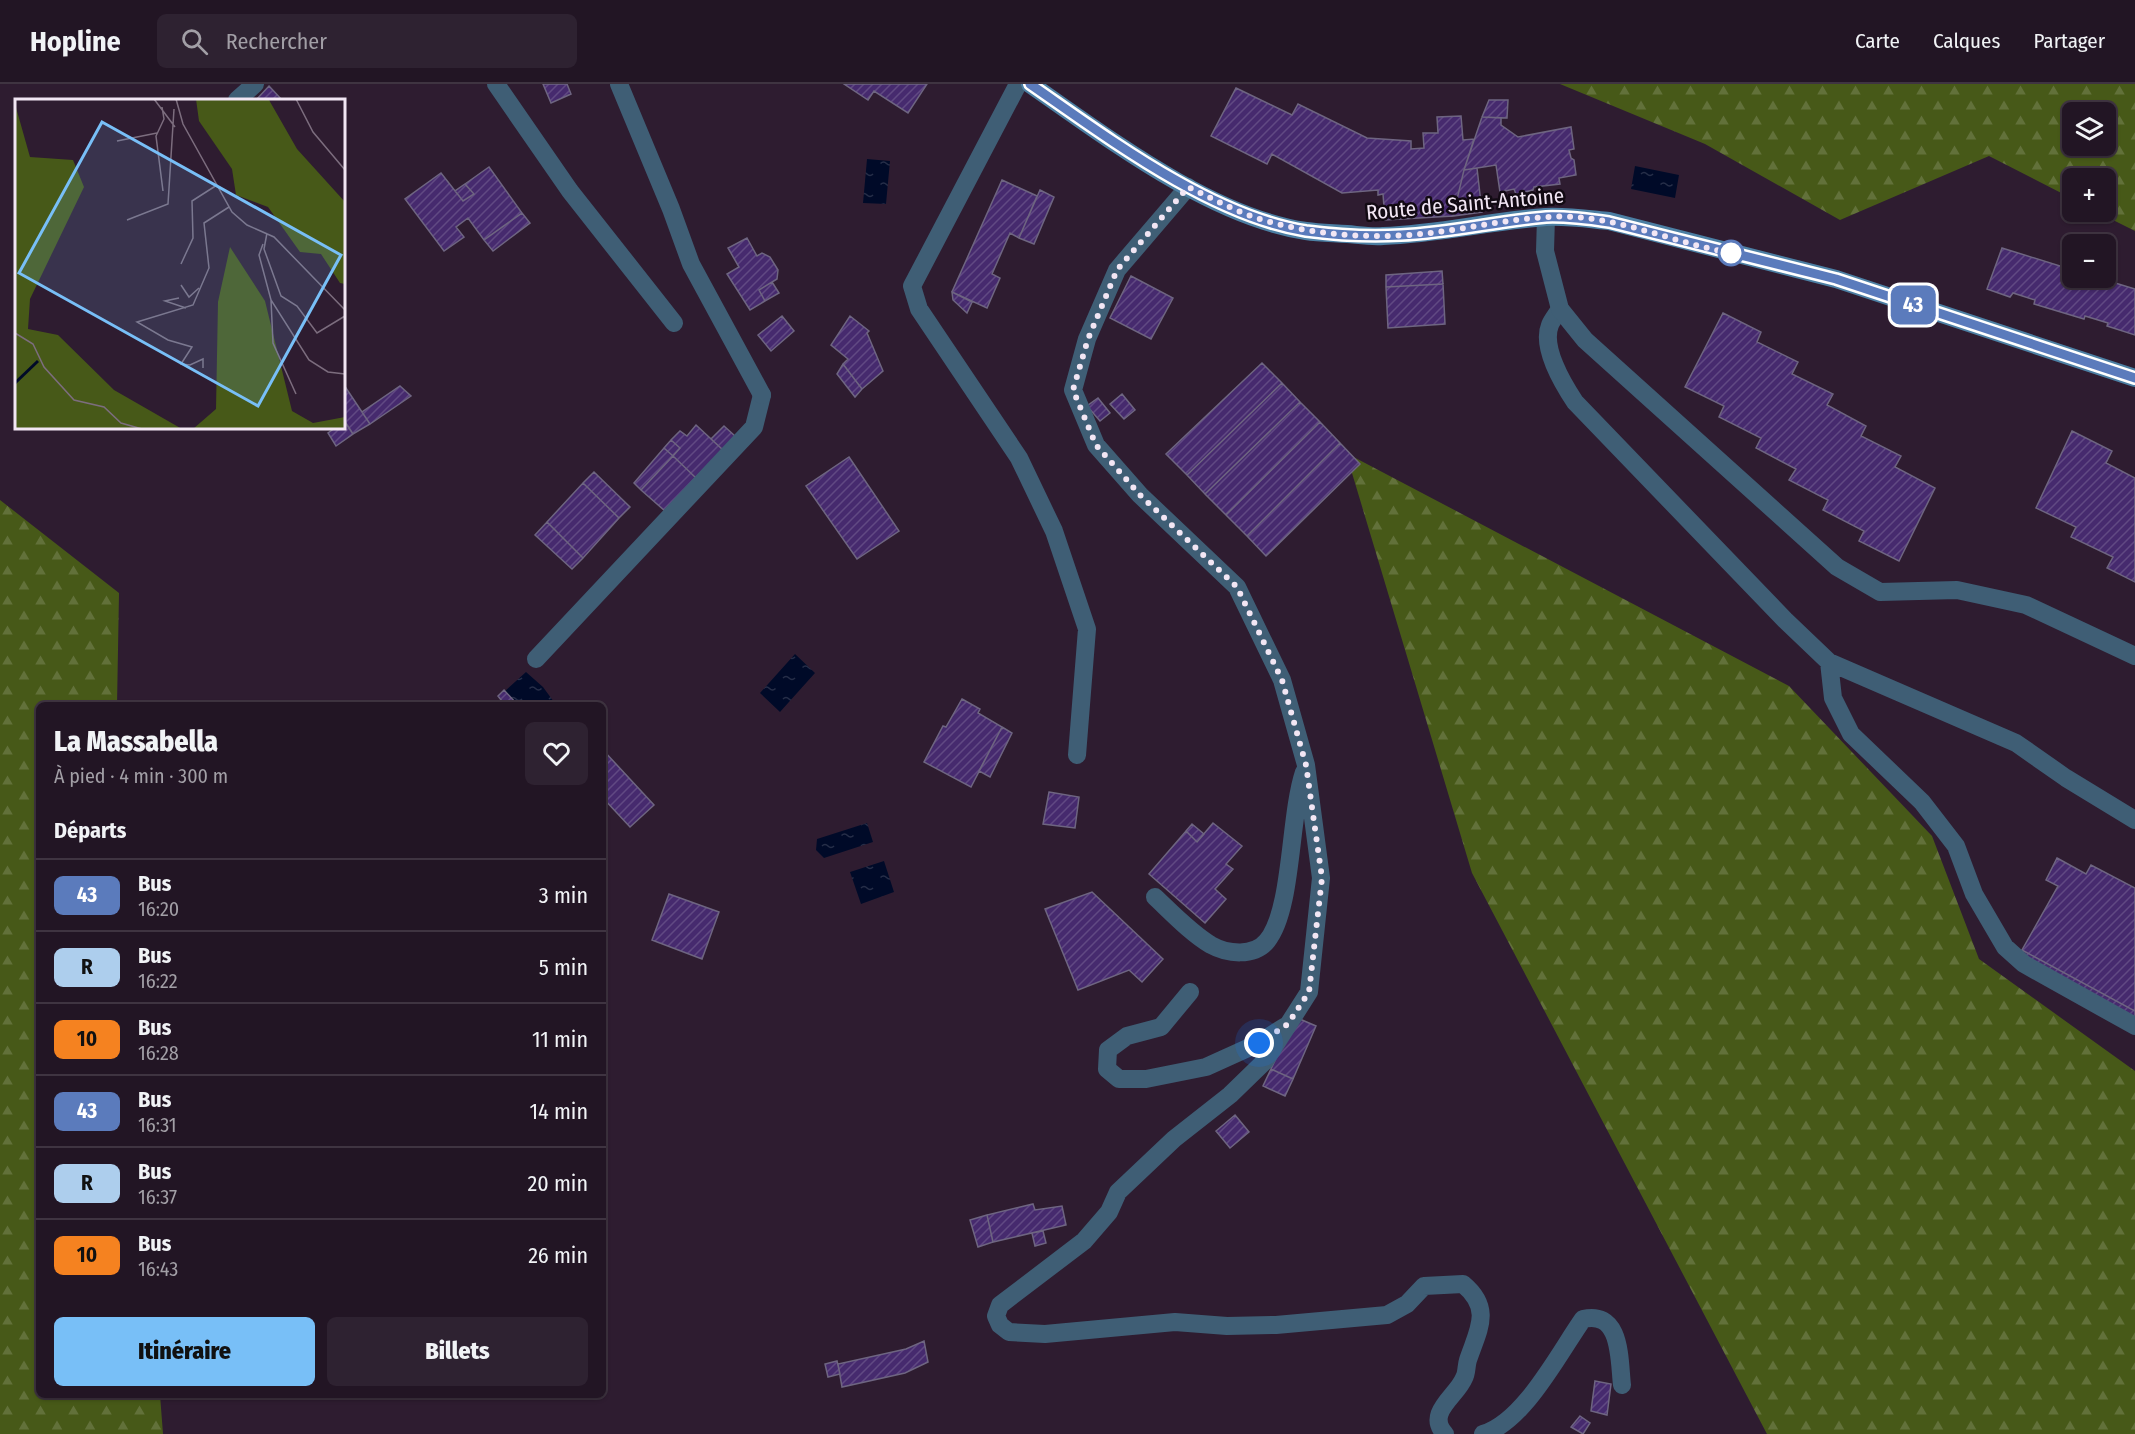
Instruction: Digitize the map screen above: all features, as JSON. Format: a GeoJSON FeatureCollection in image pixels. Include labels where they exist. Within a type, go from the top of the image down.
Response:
{"type":"FeatureCollection","features":[{"type":"Feature","properties":{"kind":"street"},"geometry":{"type":"LineString","coordinates":[[238,99],[255,84]]}},
{"type":"Feature","properties":{"kind":"street"},"geometry":{"type":"LineString","coordinates":[[496,84],[570,191],[674,323]]}},
{"type":"Feature","properties":{"kind":"street"},"geometry":{"type":"LineString","coordinates":[[536,659],[754,427],[762,395],[691,264],[671,209],[619,84]]}},
{"type":"Feature","properties":{"kind":"street"},"geometry":{"type":"LineString","coordinates":[[1018,84],[912,286],[919,309],[1019,458],[1054,531],[1087,629],[1077,755]]}},
{"type":"Feature","properties":{"kind":"street","name":"Route de Saint-Antoine"},"geometry":{"type":"LineString","coordinates":[[1030,84],[1105,136],[1188,187],[1262,219],[1305,231],[1379,236],[1421,234],[1546,217],[1575,217],[1609,222],[1836,279],[2135,378]]}},
{"type":"Feature","properties":{"kind":"street"},"geometry":{"type":"LineString","coordinates":[[1188,187],[1117,270],[1088,339],[1073,390],[1096,445],[1140,495],[1237,587],[1282,680],[1306,765],[1322,878],[1309,992],[1265,1060],[1230,1095],[1174,1139],[1118,1192],[1109,1212],[1084,1241],[1000,1305],[996,1316],[1000,1325],[1009,1332],[1045,1334],[1175,1322],[1227,1326],[1276,1325],[1387,1315],[1407,1304],[1424,1286],[1463,1284],[1478,1302],[1482,1318],[1477,1340],[1467,1361],[1465,1378],[1442,1406],[1439,1418],[1441,1429],[1445,1434]]}},
{"type":"Feature","properties":{"kind":"street"},"geometry":{"type":"LineString","coordinates":[[1546,217],[1545,251],[1560,309],[1585,340],[1837,567],[1880,592],[1957,590],[2026,604],[2135,656]]}},
{"type":"Feature","properties":{"kind":"street"},"geometry":{"type":"LineString","coordinates":[[1560,309],[1549,327],[1550,351],[1563,384],[1575,402],[1829,663],[2016,743],[2066,778],[2135,820]]}},
{"type":"Feature","properties":{"kind":"street"},"geometry":{"type":"LineString","coordinates":[[1829,663],[1833,698],[1851,734],[1922,802],[1956,846],[1974,894],[2005,947],[2024,964],[2135,1026]]}},
{"type":"Feature","properties":{"kind":"street"},"geometry":{"type":"LineString","coordinates":[[1155,897],[1213,946],[1237,954],[1256,949],[1266,942],[1278,920],[1286,888],[1299,788],[1306,765]]}},
{"type":"Feature","properties":{"kind":"street"},"geometry":{"type":"LineString","coordinates":[[1190,992],[1161,1027],[1127,1036],[1108,1050],[1107,1068],[1119,1078],[1146,1079],[1206,1067],[1259,1043],[1288,1024]]}},
{"type":"Feature","properties":{"kind":"street"},"geometry":{"type":"LineString","coordinates":[[1483,1434],[1516,1413],[1545,1376],[1583,1319],[1592,1317],[1604,1320],[1617,1336],[1622,1385]]}},
{"type":"Feature","properties":{"kind":"green space"},"geometry":{"type":"Polygon","coordinates":[[[1560,84],[2135,84],[2135,231],[2116,222],[2116,168],[2062,168],[2062,193],[1989,156],[1840,220],[1705,144],[1560,84]]]}},
{"type":"Feature","properties":{"kind":"green space"},"geometry":{"type":"Polygon","coordinates":[[[1346,453],[1789,686],[1932,836],[1979,959],[2135,1071],[2135,1434],[1767,1434],[1472,873],[1346,453]]]}},
{"type":"Feature","properties":{"kind":"green space"},"geometry":{"type":"Polygon","coordinates":[[[0,500],[119,593],[117,702],[36,702],[36,1398],[160,1398],[163,1434],[0,1434],[0,500]]]}},
{"type":"Feature","properties":{"kind":"water"},"geometry":{"type":"Polygon","coordinates":[[[867,159],[890,161],[886,204],[863,203],[867,159]]]}},
{"type":"Feature","properties":{"kind":"water"},"geometry":{"type":"Polygon","coordinates":[[[1635,166],[1679,175],[1675,198],[1631,189],[1635,166]]]}},
{"type":"Feature","properties":{"kind":"water"},"geometry":{"type":"Polygon","coordinates":[[[795,654],[815,673],[780,712],[760,693],[795,654]]]}},
{"type":"Feature","properties":{"kind":"water"},"geometry":{"type":"Polygon","coordinates":[[[526,672],[543,687],[554,702],[515,702],[505,691],[526,672]]]}},
{"type":"Feature","properties":{"kind":"water"},"geometry":{"type":"Polygon","coordinates":[[[867,823],[873,842],[824,858],[816,850],[817,839],[867,823]]]}},
{"type":"Feature","properties":{"kind":"water"},"geometry":{"type":"Polygon","coordinates":[[[884,861],[894,892],[861,904],[850,872],[884,861]]]}},
{"type":"Feature","properties":{"kind":"building"},"geometry":{"type":"Polygon","coordinates":[[[543,84],[567,84],[571,94],[551,103],[543,84]]]}},
{"type":"Feature","properties":{"kind":"building"},"geometry":{"type":"Polygon","coordinates":[[[844,84],[927,84],[908,113],[874,91],[868,100],[844,84]]]}},
{"type":"Feature","properties":{"kind":"building"},"geometry":{"type":"Polygon","coordinates":[[[269,86],[281,99],[257,99],[269,86]]]}},
{"type":"Feature","properties":{"kind":"building"},"geometry":{"type":"Polygon","coordinates":[[[1236,88],[1292,115],[1298,104],[1367,138],[1411,141],[1411,149],[1424,148],[1423,133],[1438,133],[1437,117],[1461,116],[1463,140],[1474,139],[1453,216],[1385,220],[1383,194],[1378,195],[1378,190],[1342,193],[1272,154],[1267,164],[1211,136],[1236,88]]]}},
{"type":"Feature","properties":{"kind":"building"},"geometry":{"type":"Polygon","coordinates":[[[1489,100],[1508,100],[1507,118],[1482,117],[1489,100]]]}},
{"type":"Feature","properties":{"kind":"building"},"geometry":{"type":"Polygon","coordinates":[[[1482,117],[1501,118],[1501,125],[1518,137],[1571,127],[1574,149],[1569,150],[1574,160],[1576,175],[1559,178],[1560,184],[1534,187],[1533,190],[1516,194],[1514,189],[1500,192],[1496,165],[1464,170],[1482,117]]]}},
{"type":"Feature","properties":{"kind":"building"},"geometry":{"type":"Polygon","coordinates":[[[489,167],[522,213],[484,240],[468,218],[456,227],[464,237],[444,251],[405,199],[441,173],[463,201],[474,194],[465,184],[489,167]]]}},
{"type":"Feature","properties":{"kind":"building"},"geometry":{"type":"Polygon","coordinates":[[[1477,168],[1482,212],[1453,216],[1464,170],[1477,168]]]}},
{"type":"Feature","properties":{"kind":"building"},"geometry":{"type":"Polygon","coordinates":[[[1002,180],[1037,196],[1019,238],[1010,233],[992,274],[1000,278],[987,308],[952,292],[1002,180]]]}},
{"type":"Feature","properties":{"kind":"building"},"geometry":{"type":"Polygon","coordinates":[[[465,184],[474,194],[463,201],[455,191],[465,184]]]}},
{"type":"Feature","properties":{"kind":"building"},"geometry":{"type":"Polygon","coordinates":[[[1040,190],[1054,197],[1034,244],[1019,238],[1040,190]]]}},
{"type":"Feature","properties":{"kind":"building"},"geometry":{"type":"Polygon","coordinates":[[[522,213],[530,223],[493,251],[484,240],[522,213]]]}},
{"type":"Feature","properties":{"kind":"building"},"geometry":{"type":"Polygon","coordinates":[[[747,238],[757,256],[762,253],[770,257],[778,270],[777,279],[759,290],[765,301],[750,310],[727,274],[739,267],[728,248],[747,238]]]}},
{"type":"Feature","properties":{"kind":"building"},"geometry":{"type":"Polygon","coordinates":[[[2002,248],[2062,267],[2062,288],[2116,288],[2116,283],[2135,289],[2135,335],[2107,326],[2108,323],[2085,316],[2084,319],[2034,304],[2035,300],[2013,293],[2010,297],[1987,289],[2002,248]]]}},
{"type":"Feature","properties":{"kind":"building"},"geometry":{"type":"Polygon","coordinates":[[[1442,271],[1443,284],[1386,287],[1386,275],[1442,271]]]}},
{"type":"Feature","properties":{"kind":"building"},"geometry":{"type":"Polygon","coordinates":[[[1131,276],[1173,298],[1151,339],[1110,318],[1131,276]]]}},
{"type":"Feature","properties":{"kind":"building"},"geometry":{"type":"Polygon","coordinates":[[[772,282],[779,293],[765,301],[759,290],[772,282]]]}},
{"type":"Feature","properties":{"kind":"building"},"geometry":{"type":"Polygon","coordinates":[[[1443,284],[1445,324],[1388,328],[1386,287],[1443,284]]]}},
{"type":"Feature","properties":{"kind":"building"},"geometry":{"type":"Polygon","coordinates":[[[952,292],[972,302],[967,313],[953,300],[952,292]]]}},
{"type":"Feature","properties":{"kind":"building"},"geometry":{"type":"Polygon","coordinates":[[[1723,313],[1761,332],[1757,342],[1798,362],[1792,374],[1833,394],[1827,405],[1866,426],[1861,436],[1901,456],[1895,467],[1935,488],[1899,561],[1859,541],[1864,531],[1823,510],[1828,500],[1789,480],[1796,469],[1756,448],[1761,438],[1719,417],[1724,406],[1685,387],[1723,313]]]}},
{"type":"Feature","properties":{"kind":"building"},"geometry":{"type":"Polygon","coordinates":[[[782,316],[794,331],[771,351],[758,335],[782,316]]]}},
{"type":"Feature","properties":{"kind":"building"},"geometry":{"type":"Polygon","coordinates":[[[850,316],[869,331],[867,333],[883,371],[862,389],[843,364],[848,359],[831,345],[850,316]]]}},
{"type":"Feature","properties":{"kind":"building"},"geometry":{"type":"Polygon","coordinates":[[[1262,363],[1282,383],[1187,475],[1166,454],[1262,363]]]}},
{"type":"Feature","properties":{"kind":"building"},"geometry":{"type":"Polygon","coordinates":[[[843,364],[862,389],[855,397],[837,374],[843,364]]]}},
{"type":"Feature","properties":{"kind":"building"},"geometry":{"type":"Polygon","coordinates":[[[1282,383],[1300,402],[1205,494],[1187,475],[1282,383]]]}},
{"type":"Feature","properties":{"kind":"building"},"geometry":{"type":"Polygon","coordinates":[[[345,386],[370,424],[353,434],[345,422],[345,386]]]}},
{"type":"Feature","properties":{"kind":"building"},"geometry":{"type":"Polygon","coordinates":[[[400,386],[411,396],[370,424],[362,412],[400,386]]]}},
{"type":"Feature","properties":{"kind":"building"},"geometry":{"type":"Polygon","coordinates":[[[1122,394],[1135,410],[1124,419],[1110,404],[1122,394]]]}},
{"type":"Feature","properties":{"kind":"building"},"geometry":{"type":"Polygon","coordinates":[[[1098,398],[1110,413],[1100,421],[1087,406],[1098,398]]]}},
{"type":"Feature","properties":{"kind":"building"},"geometry":{"type":"Polygon","coordinates":[[[1300,402],[1320,422],[1226,515],[1205,494],[1300,402]]]}},
{"type":"Feature","properties":{"kind":"building"},"geometry":{"type":"Polygon","coordinates":[[[345,422],[353,434],[336,446],[328,433],[334,429],[345,429],[345,422]]]}},
{"type":"Feature","properties":{"kind":"building"},"geometry":{"type":"Polygon","coordinates":[[[1320,422],[1340,443],[1247,536],[1226,515],[1320,422]]]}},
{"type":"Feature","properties":{"kind":"building"},"geometry":{"type":"Polygon","coordinates":[[[696,425],[723,450],[696,478],[673,456],[680,448],[671,440],[680,431],[687,436],[696,425]]]}},
{"type":"Feature","properties":{"kind":"building"},"geometry":{"type":"Polygon","coordinates":[[[724,426],[735,436],[723,450],[711,439],[724,426]]]}},
{"type":"Feature","properties":{"kind":"building"},"geometry":{"type":"Polygon","coordinates":[[[2072,431],[2112,451],[2106,463],[2135,478],[2135,582],[2107,568],[2113,557],[2071,537],[2076,527],[2036,508],[2072,431]]]}},
{"type":"Feature","properties":{"kind":"building"},"geometry":{"type":"Polygon","coordinates":[[[671,440],[680,448],[673,456],[664,448],[671,440]]]}},
{"type":"Feature","properties":{"kind":"building"},"geometry":{"type":"Polygon","coordinates":[[[1340,443],[1360,464],[1266,556],[1247,536],[1340,443]]]}},
{"type":"Feature","properties":{"kind":"building"},"geometry":{"type":"Polygon","coordinates":[[[664,448],[673,456],[641,490],[634,483],[664,448]]]}},
{"type":"Feature","properties":{"kind":"building"},"geometry":{"type":"Polygon","coordinates":[[[673,456],[696,478],[665,511],[641,490],[673,456]]]}},
{"type":"Feature","properties":{"kind":"building"},"geometry":{"type":"Polygon","coordinates":[[[849,457],[899,531],[857,559],[806,486],[849,457]]]}},
{"type":"Feature","properties":{"kind":"building"},"geometry":{"type":"Polygon","coordinates":[[[594,472],[630,507],[619,518],[583,483],[594,472]]]}},
{"type":"Feature","properties":{"kind":"building"},"geometry":{"type":"Polygon","coordinates":[[[583,483],[619,518],[583,558],[547,522],[583,483]]]}},
{"type":"Feature","properties":{"kind":"building"},"geometry":{"type":"Polygon","coordinates":[[[547,522],[583,558],[572,569],[535,535],[547,522]]]}},
{"type":"Feature","properties":{"kind":"building"},"geometry":{"type":"Polygon","coordinates":[[[504,690],[515,702],[503,702],[498,696],[504,690]]]}},
{"type":"Feature","properties":{"kind":"building"},"geometry":{"type":"Polygon","coordinates":[[[962,699],[980,709],[978,713],[1002,727],[971,787],[924,762],[943,726],[946,727],[962,699]]]}},
{"type":"Feature","properties":{"kind":"building"},"geometry":{"type":"Polygon","coordinates":[[[1002,727],[1012,733],[990,777],[979,771],[1002,727]]]}},
{"type":"Feature","properties":{"kind":"building"},"geometry":{"type":"Polygon","coordinates":[[[606,753],[654,805],[630,827],[606,801],[606,753]]]}},
{"type":"Feature","properties":{"kind":"building"},"geometry":{"type":"Polygon","coordinates":[[[1049,792],[1079,797],[1075,828],[1043,824],[1049,792]]]}},
{"type":"Feature","properties":{"kind":"building"},"geometry":{"type":"Polygon","coordinates":[[[1213,823],[1242,846],[1226,864],[1233,869],[1215,889],[1226,899],[1205,923],[1149,874],[1186,831],[1197,842],[1213,823]]]}},
{"type":"Feature","properties":{"kind":"building"},"geometry":{"type":"Polygon","coordinates":[[[1192,824],[1204,834],[1197,842],[1186,831],[1192,824]]]}},
{"type":"Feature","properties":{"kind":"building"},"geometry":{"type":"Polygon","coordinates":[[[2057,858],[2086,874],[2091,865],[2135,888],[2135,1011],[2022,950],[2058,886],[2046,880],[2057,858]]]}},
{"type":"Feature","properties":{"kind":"building"},"geometry":{"type":"Polygon","coordinates":[[[1092,892],[1163,959],[1142,982],[1129,970],[1078,990],[1045,909],[1092,892]]]}},
{"type":"Feature","properties":{"kind":"building"},"geometry":{"type":"Polygon","coordinates":[[[669,894],[719,912],[702,959],[652,940],[669,894]]]}},
{"type":"Feature","properties":{"kind":"building"},"geometry":{"type":"Polygon","coordinates":[[[2022,950],[2135,1011],[2135,1020],[2019,956],[2022,950]]]}},
{"type":"Feature","properties":{"kind":"building"},"geometry":{"type":"Polygon","coordinates":[[[1295,1017],[1316,1026],[1293,1079],[1271,1069],[1295,1017]]]}},
{"type":"Feature","properties":{"kind":"building"},"geometry":{"type":"Polygon","coordinates":[[[1271,1069],[1293,1079],[1285,1096],[1263,1086],[1271,1069]]]}},
{"type":"Feature","properties":{"kind":"building"},"geometry":{"type":"Polygon","coordinates":[[[1235,1115],[1249,1132],[1230,1148],[1216,1131],[1235,1115]]]}},
{"type":"Feature","properties":{"kind":"building"},"geometry":{"type":"Polygon","coordinates":[[[1033,1204],[1035,1210],[1062,1206],[1066,1225],[993,1242],[987,1215],[1033,1204]]]}},
{"type":"Feature","properties":{"kind":"building"},"geometry":{"type":"Polygon","coordinates":[[[987,1215],[993,1242],[978,1247],[970,1220],[987,1215]]]}},
{"type":"Feature","properties":{"kind":"building"},"geometry":{"type":"Polygon","coordinates":[[[1043,1231],[1046,1243],[1035,1246],[1032,1233],[1043,1231]]]}},
{"type":"Feature","properties":{"kind":"building"},"geometry":{"type":"Polygon","coordinates":[[[924,1341],[928,1362],[905,1373],[842,1387],[838,1364],[906,1349],[924,1341]]]}},
{"type":"Feature","properties":{"kind":"building"},"geometry":{"type":"Polygon","coordinates":[[[837,1361],[840,1374],[828,1377],[825,1364],[837,1361]]]}},
{"type":"Feature","properties":{"kind":"building"},"geometry":{"type":"Polygon","coordinates":[[[1595,1381],[1611,1384],[1607,1415],[1591,1411],[1595,1381]]]}},
{"type":"Feature","properties":{"kind":"building"},"geometry":{"type":"Polygon","coordinates":[[[1580,1416],[1590,1423],[1583,1434],[1571,1427],[1580,1416]]]}},
{"type":"Feature","properties":{"kind":"bus line","name":"43"},"geometry":{"type":"LineString","coordinates":[[1030,84],[1105,136],[1188,187],[1262,219],[1305,231],[1379,236],[1421,234],[1546,217],[1575,217],[1609,222],[1836,279],[2135,378]]}},
{"type":"Feature","properties":{"kind":"route"},"geometry":{"type":"LineString","coordinates":[[1259,1043],[1288,1024],[1309,992],[1322,878],[1306,765],[1282,680],[1237,587],[1140,495],[1096,445],[1073,390],[1088,339],[1117,270],[1188,187],[1262,219],[1305,231],[1379,236],[1421,234],[1546,217],[1575,217],[1609,222],[1731,253]]}}]}
